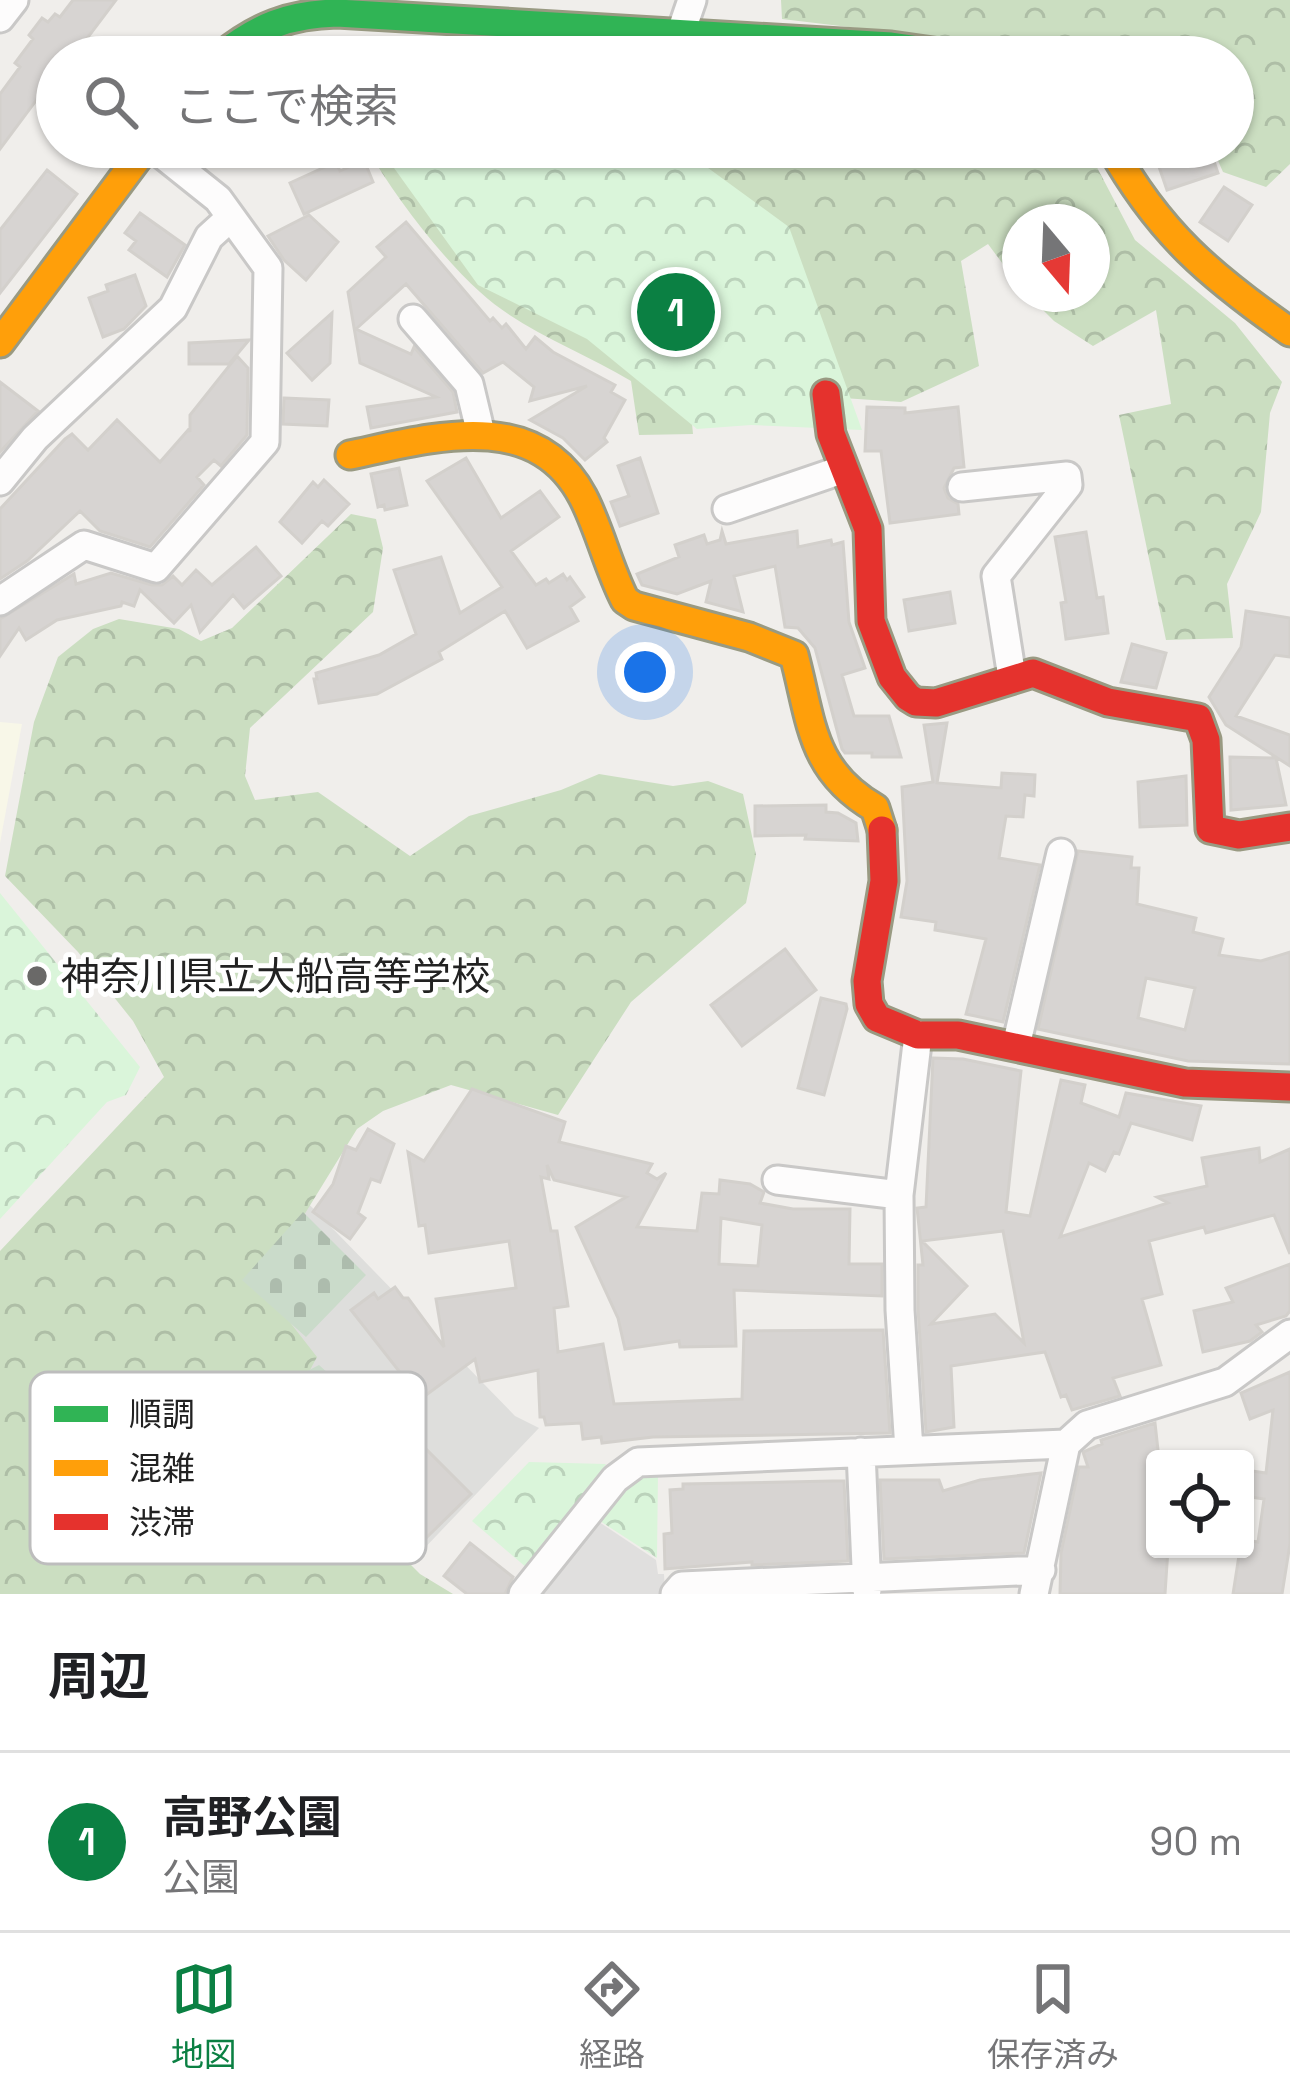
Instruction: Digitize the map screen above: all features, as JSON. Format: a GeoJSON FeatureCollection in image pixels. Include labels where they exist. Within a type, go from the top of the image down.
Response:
{"type":"FeatureCollection","features":[{"type":"Feature","properties":{"kind":"street"},"geometry":{"type":"LineString","coordinates":[[682,36],[692,0]]}},
{"type":"Feature","properties":{"kind":"street"},"geometry":{"type":"LineString","coordinates":[[256,12],[385,13],[590,36]]}},
{"type":"Feature","properties":{"kind":"street"},"geometry":{"type":"LineString","coordinates":[[0,343],[133,168]]}},
{"type":"Feature","properties":{"kind":"street"},"geometry":{"type":"LineString","coordinates":[[0,602],[84,545],[156,568],[266,442],[268,268],[218,199],[177,168]]}},
{"type":"Feature","properties":{"kind":"street"},"geometry":{"type":"LineString","coordinates":[[1123,168],[1141,201],[1192,256],[1290,332]]}},
{"type":"Feature","properties":{"kind":"street"},"geometry":{"type":"LineString","coordinates":[[0,481],[35,438],[173,308],[209,236],[231,217]]}},
{"type":"Feature","properties":{"kind":"street"},"geometry":{"type":"LineString","coordinates":[[413,319],[469,384],[480,430]]}},
{"type":"Feature","properties":{"kind":"street"},"geometry":{"type":"LineString","coordinates":[[826,394],[831,434],[868,529],[871,621],[892,677],[908,697],[926,704],[1033,673],[1108,702],[1198,718],[1207,735],[1205,809],[1210,830],[1239,835],[1290,827]]}},
{"type":"Feature","properties":{"kind":"street"},"geometry":{"type":"LineString","coordinates":[[350,454],[480,430],[542,449],[574,481],[625,600],[794,655],[821,759],[846,790],[875,808],[883,833],[884,881],[867,981],[869,1004],[877,1018],[918,1035],[958,1035],[1185,1083],[1290,1087]]}},
{"type":"Feature","properties":{"kind":"street"},"geometry":{"type":"LineString","coordinates":[[727,509],[844,469]]}},
{"type":"Feature","properties":{"kind":"street"},"geometry":{"type":"LineString","coordinates":[[962,487],[1067,476],[1068,485],[996,576],[1012,677]]}},
{"type":"Feature","properties":{"kind":"street"},"geometry":{"type":"LineString","coordinates":[[1016,1046],[1061,853]]}},
{"type":"Feature","properties":{"kind":"street"},"geometry":{"type":"LineString","coordinates":[[909,1450],[899,1195],[918,1035]]}},
{"type":"Feature","properties":{"kind":"street"},"geometry":{"type":"LineString","coordinates":[[776,1180],[899,1195]]}},
{"type":"Feature","properties":{"kind":"street"},"geometry":{"type":"LineString","coordinates":[[675,1594],[682,1586],[1037,1582],[1066,1444],[1087,1425],[1225,1382],[1290,1334]]}},
{"type":"Feature","properties":{"kind":"street"},"geometry":{"type":"LineString","coordinates":[[523,1594],[615,1479],[638,1462],[1066,1444]]}},
{"type":"Feature","properties":{"kind":"street"},"geometry":{"type":"LineString","coordinates":[[861,1452],[867,1585]]}},
{"type":"Feature","properties":{"kind":"shaded area"},"geometry":{"type":"Polygon","coordinates":[[[0,722],[22,724],[0,843],[0,722]]]}},
{"type":"Feature","properties":{"kind":"shaded area"},"geometry":{"type":"Polygon","coordinates":[[[302,1197],[515,1416],[539,1428],[426,1547],[426,1372],[171,1372],[220,1282],[302,1197]]]}},
{"type":"Feature","properties":{"kind":"shaded area"},"geometry":{"type":"Polygon","coordinates":[[[599,1522],[656,1560],[658,1574],[664,1574],[665,1594],[540,1594],[599,1522]]]}},
{"type":"Feature","properties":{"kind":"green space"},"geometry":{"type":"Polygon","coordinates":[[[781,0],[1290,0],[1290,164],[1266,187],[1221,168],[1254,168],[1254,36],[924,36],[782,19],[781,0]]]}},
{"type":"Feature","properties":{"kind":"green space"},"geometry":{"type":"Polygon","coordinates":[[[379,168],[1097,168],[1135,240],[1235,323],[1282,382],[1270,413],[1261,512],[1227,584],[1233,638],[1166,640],[1119,415],[1171,404],[1156,310],[1093,346],[1045,312],[1110,312],[1110,204],[1002,204],[1002,263],[988,244],[961,261],[979,366],[901,402],[843,398],[687,372],[693,434],[639,435],[631,381],[497,306],[418,224],[379,168]]]}},
{"type":"Feature","properties":{"kind":"green space"},"geometry":{"type":"Polygon","coordinates":[[[394,168],[708,168],[789,227],[862,430],[751,425],[697,429],[587,339],[478,285],[394,168]]]}},
{"type":"Feature","properties":{"kind":"green space"},"geometry":{"type":"Polygon","coordinates":[[[351,514],[376,519],[383,548],[373,612],[250,728],[245,776],[255,800],[318,792],[410,856],[469,816],[599,774],[673,786],[708,781],[743,794],[756,855],[746,903],[631,1002],[558,1115],[451,1085],[383,1111],[357,1129],[261,1285],[317,1357],[309,1372],[30,1372],[30,1564],[410,1564],[453,1594],[0,1594],[0,1251],[164,1077],[133,1021],[78,952],[5,876],[34,722],[58,657],[93,629],[119,619],[179,629],[201,641],[232,628],[351,514]]]}},
{"type":"Feature","properties":{"kind":"green space","name":"神奈川県立大船高等学校"},"geometry":{"type":"Polygon","coordinates":[[[0,893],[140,1067],[126,1095],[107,1102],[0,1219],[0,893]]]}},
{"type":"Feature","properties":{"kind":"green space"},"geometry":{"type":"Polygon","coordinates":[[[303,1212],[366,1275],[306,1337],[242,1280],[303,1212]]]}},
{"type":"Feature","properties":{"kind":"green space"},"geometry":{"type":"Polygon","coordinates":[[[529,1462],[606,1464],[527,1568],[472,1521],[529,1462]]]}},
{"type":"Feature","properties":{"kind":"green space"},"geometry":{"type":"Polygon","coordinates":[[[637,1473],[658,1473],[657,1558],[600,1521],[637,1473]]]}},
{"type":"Feature","properties":{"kind":"building"},"geometry":{"type":"Polygon","coordinates":[[[73,0],[116,0],[89,36],[36,36],[36,100],[0,149],[0,94],[20,67],[15,63],[42,18],[48,22],[55,14],[60,17],[73,0]]]}},
{"type":"Feature","properties":{"kind":"building"},"geometry":{"type":"Polygon","coordinates":[[[323,168],[367,168],[373,182],[304,214],[290,183],[323,168]]]}},
{"type":"Feature","properties":{"kind":"building"},"geometry":{"type":"Polygon","coordinates":[[[1159,168],[1216,168],[1218,173],[1167,190],[1159,168]]]}},
{"type":"Feature","properties":{"kind":"building"},"geometry":{"type":"Polygon","coordinates":[[[47,170],[77,194],[0,293],[0,230],[47,170]]]}},
{"type":"Feature","properties":{"kind":"building"},"geometry":{"type":"Polygon","coordinates":[[[1224,187],[1252,205],[1228,241],[1200,222],[1224,187]]]}},
{"type":"Feature","properties":{"kind":"building"},"geometry":{"type":"Polygon","coordinates":[[[140,213],[185,245],[167,277],[129,250],[136,241],[125,233],[140,213]]]}},
{"type":"Feature","properties":{"kind":"building"},"geometry":{"type":"Polygon","coordinates":[[[309,215],[338,242],[306,280],[268,236],[309,215]]]}},
{"type":"Feature","properties":{"kind":"building"},"geometry":{"type":"Polygon","coordinates":[[[406,222],[490,321],[493,318],[502,328],[506,324],[526,349],[535,337],[553,352],[615,385],[611,392],[625,400],[604,438],[607,442],[585,460],[563,438],[530,420],[587,386],[530,401],[534,387],[503,362],[483,373],[406,284],[356,329],[411,354],[414,347],[453,392],[457,412],[371,428],[367,407],[436,397],[360,363],[348,292],[386,257],[377,247],[406,222]]]}},
{"type":"Feature","properties":{"kind":"building"},"geometry":{"type":"Polygon","coordinates":[[[135,275],[146,306],[124,329],[103,337],[89,298],[108,291],[106,285],[135,275]]]}},
{"type":"Feature","properties":{"kind":"building"},"geometry":{"type":"Polygon","coordinates":[[[332,313],[330,363],[312,380],[287,353],[332,313]]]}},
{"type":"Feature","properties":{"kind":"building"},"geometry":{"type":"Polygon","coordinates":[[[249,340],[229,364],[189,364],[189,343],[249,340]]]}},
{"type":"Feature","properties":{"kind":"building"},"geometry":{"type":"Polygon","coordinates":[[[237,356],[248,368],[247,435],[221,466],[214,460],[197,477],[204,485],[150,547],[100,531],[80,511],[27,561],[0,579],[0,509],[65,439],[72,434],[88,450],[117,420],[160,462],[190,432],[190,415],[237,356]]]}},
{"type":"Feature","properties":{"kind":"building"},"geometry":{"type":"Polygon","coordinates":[[[0,382],[38,411],[0,452],[0,382]]]}},
{"type":"Feature","properties":{"kind":"building"},"geometry":{"type":"Polygon","coordinates":[[[284,398],[329,400],[327,426],[283,424],[284,398]]]}},
{"type":"Feature","properties":{"kind":"building"},"geometry":{"type":"Polygon","coordinates":[[[867,407],[905,408],[905,413],[958,407],[964,467],[954,468],[944,488],[958,504],[959,514],[890,523],[881,451],[865,451],[867,407]]]}},
{"type":"Feature","properties":{"kind":"building"},"geometry":{"type":"Polygon","coordinates":[[[466,458],[501,518],[540,491],[559,517],[511,551],[536,585],[563,574],[567,580],[570,577],[584,597],[570,607],[578,621],[527,648],[505,611],[439,652],[442,659],[377,694],[319,703],[316,673],[379,655],[416,634],[394,570],[441,557],[460,613],[502,587],[427,481],[466,458]]]}},
{"type":"Feature","properties":{"kind":"building"},"geometry":{"type":"Polygon","coordinates":[[[640,458],[658,513],[620,526],[611,502],[629,496],[618,466],[640,458]]]}},
{"type":"Feature","properties":{"kind":"building"},"geometry":{"type":"Polygon","coordinates":[[[399,468],[407,505],[378,507],[371,474],[399,468]]]}},
{"type":"Feature","properties":{"kind":"building"},"geometry":{"type":"Polygon","coordinates":[[[324,480],[349,504],[328,526],[322,521],[302,543],[280,522],[313,482],[318,487],[324,480]]]}},
{"type":"Feature","properties":{"kind":"building"},"geometry":{"type":"Polygon","coordinates":[[[722,531],[726,544],[797,531],[798,547],[843,542],[849,622],[865,668],[842,675],[854,716],[889,716],[901,757],[872,757],[872,753],[842,749],[815,648],[798,628],[785,627],[775,566],[734,576],[743,612],[706,602],[711,581],[677,594],[642,585],[637,574],[679,557],[675,545],[704,535],[707,544],[720,540],[722,531]]]}},
{"type":"Feature","properties":{"kind":"building"},"geometry":{"type":"Polygon","coordinates":[[[1086,532],[1108,633],[1066,639],[1061,603],[1066,602],[1055,537],[1086,532]]]}},
{"type":"Feature","properties":{"kind":"building"},"geometry":{"type":"Polygon","coordinates":[[[256,547],[281,576],[244,608],[233,595],[200,632],[191,605],[174,623],[140,590],[134,606],[122,602],[57,620],[26,640],[19,628],[0,656],[0,619],[74,574],[76,584],[111,573],[152,585],[162,585],[173,576],[182,585],[196,570],[212,585],[256,547]]]}},
{"type":"Feature","properties":{"kind":"building"},"geometry":{"type":"Polygon","coordinates":[[[950,592],[955,623],[909,631],[904,600],[950,592]]]}},
{"type":"Feature","properties":{"kind":"building"},"geometry":{"type":"Polygon","coordinates":[[[1246,611],[1290,618],[1290,657],[1275,655],[1236,716],[1290,735],[1290,766],[1226,725],[1209,697],[1241,647],[1246,611]]]}},
{"type":"Feature","properties":{"kind":"building"},"geometry":{"type":"Polygon","coordinates":[[[1132,644],[1166,653],[1156,688],[1121,682],[1132,644]]]}},
{"type":"Feature","properties":{"kind":"building"},"geometry":{"type":"Polygon","coordinates":[[[947,723],[937,783],[1001,788],[1002,773],[1035,775],[1034,796],[1025,795],[1023,817],[1006,816],[999,858],[1040,865],[1003,1022],[966,1014],[986,939],[935,930],[936,922],[901,917],[907,881],[902,787],[933,782],[924,725],[947,723]]]}},
{"type":"Feature","properties":{"kind":"building"},"geometry":{"type":"Polygon","coordinates":[[[1230,757],[1276,758],[1286,805],[1231,810],[1230,757]]]}},
{"type":"Feature","properties":{"kind":"building"},"geometry":{"type":"Polygon","coordinates":[[[1186,776],[1187,825],[1140,827],[1138,782],[1186,776]]]}},
{"type":"Feature","properties":{"kind":"building"},"geometry":{"type":"Polygon","coordinates":[[[826,805],[826,812],[856,823],[858,841],[755,836],[755,806],[826,805]]]}},
{"type":"Feature","properties":{"kind":"building"},"geometry":{"type":"Polygon","coordinates":[[[1078,851],[1132,857],[1131,868],[1139,868],[1137,904],[1196,918],[1193,932],[1223,939],[1219,955],[1261,961],[1290,952],[1290,1064],[1188,1061],[1038,1029],[1078,851]],[[1146,978],[1138,1018],[1185,1030],[1195,988],[1146,978]]]}},
{"type":"Feature","properties":{"kind":"building"},"geometry":{"type":"Polygon","coordinates":[[[785,949],[816,990],[742,1046],[711,1005],[785,949]]]}},
{"type":"Feature","properties":{"kind":"building"},"geometry":{"type":"Polygon","coordinates":[[[821,998],[846,1004],[847,1009],[824,1095],[798,1088],[821,998]]]}},
{"type":"Feature","properties":{"kind":"building"},"geometry":{"type":"Polygon","coordinates":[[[933,1058],[1021,1071],[1006,1212],[1030,1216],[1061,1080],[1085,1085],[1081,1103],[1119,1117],[1126,1093],[1201,1106],[1192,1140],[1131,1123],[1119,1154],[1114,1152],[1105,1171],[1089,1163],[1060,1237],[1168,1203],[1157,1197],[1207,1186],[1202,1158],[1259,1148],[1260,1162],[1290,1149],[1290,1254],[1274,1215],[1206,1233],[1204,1227],[1149,1241],[1162,1294],[1142,1299],[1161,1365],[1113,1378],[1120,1396],[1072,1410],[1066,1395],[1061,1397],[1045,1352],[951,1366],[954,1427],[926,1432],[918,1309],[918,1265],[923,1265],[917,1208],[926,1207],[933,1058]],[[1003,1231],[922,1241],[967,1286],[931,1324],[995,1314],[1024,1343],[1003,1231]]]}},
{"type":"Feature","properties":{"kind":"building"},"geometry":{"type":"Polygon","coordinates":[[[472,1089],[565,1122],[559,1142],[652,1164],[647,1173],[657,1179],[666,1173],[637,1227],[697,1231],[702,1193],[719,1194],[720,1180],[750,1184],[764,1192],[760,1203],[793,1209],[850,1209],[849,1264],[882,1264],[882,1296],[734,1290],[736,1346],[680,1347],[679,1341],[625,1349],[618,1318],[576,1227],[626,1197],[554,1180],[547,1165],[549,1179],[541,1177],[551,1231],[557,1231],[568,1306],[554,1308],[558,1352],[603,1344],[614,1404],[742,1399],[744,1331],[883,1330],[890,1433],[653,1437],[602,1443],[601,1437],[583,1439],[581,1423],[546,1425],[540,1417],[538,1370],[480,1382],[475,1359],[426,1395],[426,1372],[398,1372],[351,1310],[374,1293],[378,1299],[395,1287],[444,1347],[436,1299],[516,1288],[509,1241],[429,1253],[425,1225],[419,1226],[408,1152],[424,1161],[472,1089]],[[721,1218],[719,1264],[758,1266],[762,1225],[721,1218]]]}},
{"type":"Feature","properties":{"kind":"building"},"geometry":{"type":"Polygon","coordinates":[[[368,1129],[394,1144],[380,1182],[371,1179],[358,1213],[365,1218],[350,1239],[313,1212],[333,1184],[346,1146],[356,1150],[368,1129]]]}},
{"type":"Feature","properties":{"kind":"building"},"geometry":{"type":"Polygon","coordinates":[[[1290,1264],[1290,1311],[1286,1316],[1256,1325],[1262,1332],[1250,1341],[1203,1352],[1194,1311],[1233,1302],[1226,1288],[1290,1264]]]}},
{"type":"Feature","properties":{"kind":"building"},"geometry":{"type":"Polygon","coordinates":[[[1290,1372],[1290,1544],[1282,1594],[1233,1594],[1239,1558],[1254,1558],[1254,1541],[1258,1542],[1264,1499],[1254,1498],[1254,1471],[1266,1473],[1273,1410],[1250,1419],[1241,1393],[1290,1372]]]}},
{"type":"Feature","properties":{"kind":"building"},"geometry":{"type":"Polygon","coordinates":[[[1155,1423],[1158,1450],[1146,1450],[1146,1558],[1167,1558],[1165,1594],[1060,1594],[1061,1553],[1079,1467],[1088,1467],[1083,1452],[1102,1444],[1101,1440],[1155,1423]]]}},
{"type":"Feature","properties":{"kind":"building"},"geometry":{"type":"Polygon","coordinates":[[[426,1449],[471,1494],[426,1538],[426,1449]]]}},
{"type":"Feature","properties":{"kind":"building"},"geometry":{"type":"Polygon","coordinates":[[[1041,1473],[1024,1553],[884,1559],[880,1480],[939,1480],[943,1491],[980,1480],[1041,1473]]]}},
{"type":"Feature","properties":{"kind":"building"},"geometry":{"type":"Polygon","coordinates":[[[844,1481],[848,1561],[665,1569],[664,1534],[672,1533],[670,1490],[683,1489],[683,1484],[844,1481]]]}},
{"type":"Feature","properties":{"kind":"building"},"geometry":{"type":"Polygon","coordinates":[[[470,1543],[513,1577],[505,1594],[467,1594],[444,1576],[470,1543]]]}},
{"type":"Feature","properties":{"kind":"waterway"},"geometry":{"type":"LineString","coordinates":[[495,31],[495,36]]}},
{"type":"Feature","properties":{"kind":"traffic: fast"},"geometry":{"type":"LineString","coordinates":[[251,36],[274,24],[337,13],[723,36]]}},
{"type":"Feature","properties":{"kind":"traffic: slow"},"geometry":{"type":"LineString","coordinates":[[0,343],[130,168]]}},
{"type":"Feature","properties":{"kind":"traffic: slow"},"geometry":{"type":"LineString","coordinates":[[1124,168],[1188,251],[1290,332]]}},
{"type":"Feature","properties":{"kind":"traffic: slow"},"geometry":{"type":"LineString","coordinates":[[350,455],[447,437],[479,436],[510,439],[538,450],[563,468],[583,497],[625,600],[794,655],[810,723],[826,761],[837,777],[875,808],[882,830]]}},
{"type":"Feature","properties":{"kind":"traffic: jam"},"geometry":{"type":"LineString","coordinates":[[826,394],[831,434],[868,529],[871,621],[892,677],[908,697],[936,703],[1033,673],[1108,702],[1198,718],[1206,740],[1210,829],[1239,835],[1290,827]]}},
{"type":"Feature","properties":{"kind":"traffic: jam"},"geometry":{"type":"LineString","coordinates":[[882,830],[884,881],[867,981],[869,1004],[877,1018],[918,1035],[958,1035],[1185,1083],[1290,1087]]}},
{"type":"Feature","properties":{"kind":"place","name":"高野公園"},"geometry":{"type":"Point","coordinates":[676,312]}},
{"type":"Feature","properties":{"kind":"place","name":"神奈川県立大船高等学校"},"geometry":{"type":"Point","coordinates":[37,976]}}]}
